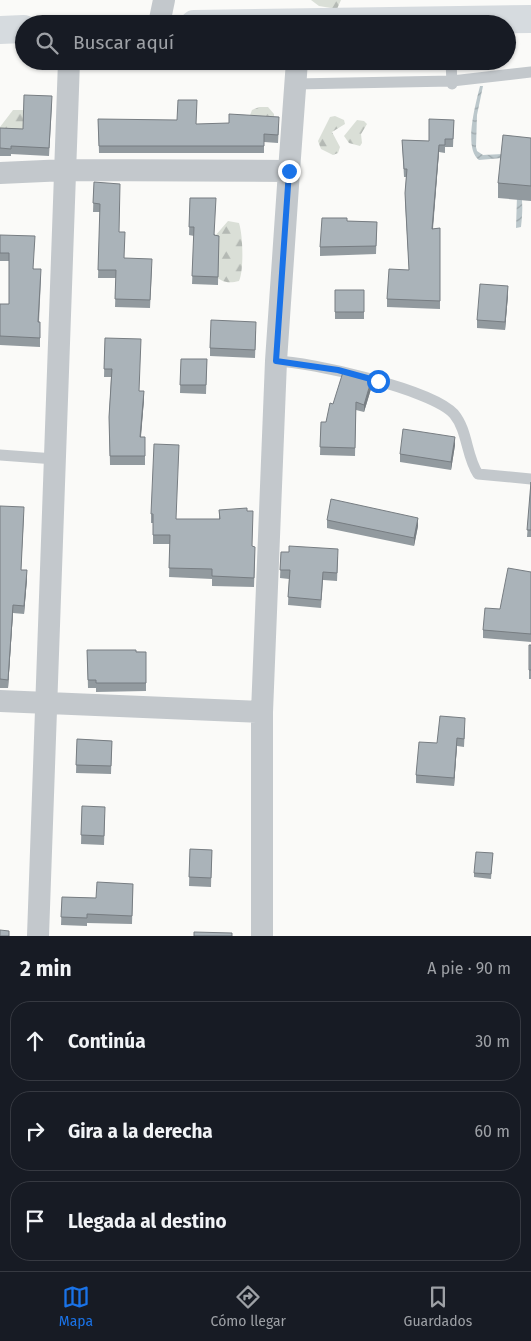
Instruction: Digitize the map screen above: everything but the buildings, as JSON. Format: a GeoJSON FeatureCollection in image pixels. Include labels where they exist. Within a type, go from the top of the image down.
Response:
{"type":"FeatureCollection","features":[{"type":"Feature","properties":{"kind":"main road"},"geometry":{"type":"LineString","coordinates":[[516,19],[531,18]]}},
{"type":"Feature","properties":{"kind":"main road"},"geometry":{"type":"LineString","coordinates":[[0,30],[15,30]]}},
{"type":"Feature","properties":{"kind":"street"},"geometry":{"type":"LineString","coordinates":[[161,15],[164,0]]}},
{"type":"Feature","properties":{"kind":"street"},"geometry":{"type":"LineString","coordinates":[[38,936],[69,70]]}},
{"type":"Feature","properties":{"kind":"street"},"geometry":{"type":"LineString","coordinates":[[262,936],[262,712],[276,361],[296,70]]}},
{"type":"Feature","properties":{"kind":"street"},"geometry":{"type":"LineString","coordinates":[[0,173],[66,170],[289,171]]}},
{"type":"Feature","properties":{"kind":"street"},"geometry":{"type":"LineString","coordinates":[[0,702],[262,712]]}},
{"type":"Feature","properties":{"kind":"lane"},"geometry":{"type":"LineString","coordinates":[[451,70],[452,82]]}},
{"type":"Feature","properties":{"kind":"lane"},"geometry":{"type":"LineString","coordinates":[[295,84],[452,82],[531,72]]}},
{"type":"Feature","properties":{"kind":"lane"},"geometry":{"type":"LineString","coordinates":[[276,361],[338,370],[378,381],[441,405],[453,413],[459,421],[473,467],[478,474],[531,480]]}},
{"type":"Feature","properties":{"kind":"lane"},"geometry":{"type":"LineString","coordinates":[[0,455],[55,459]]}},
{"type":"Feature","properties":{"kind":"green space"},"geometry":{"type":"Polygon","coordinates":[[[311,0],[341,0],[337,9],[319,6],[311,0]]]}},
{"type":"Feature","properties":{"kind":"green space"},"geometry":{"type":"Polygon","coordinates":[[[259,107],[268,107],[274,114],[274,123],[249,118],[252,110],[259,107]]]}},
{"type":"Feature","properties":{"kind":"green space"},"geometry":{"type":"Polygon","coordinates":[[[13,110],[26,110],[39,125],[0,139],[0,127],[13,110]]]}},
{"type":"Feature","properties":{"kind":"green space"},"geometry":{"type":"Polygon","coordinates":[[[335,116],[344,120],[345,124],[332,132],[340,147],[338,153],[333,155],[321,149],[318,141],[330,117],[335,116]]]}},
{"type":"Feature","properties":{"kind":"green space"},"geometry":{"type":"Polygon","coordinates":[[[357,120],[364,121],[367,124],[361,134],[362,143],[360,146],[349,143],[344,136],[357,120]]]}},
{"type":"Feature","properties":{"kind":"green space"},"geometry":{"type":"Polygon","coordinates":[[[228,221],[239,223],[242,261],[239,281],[225,282],[213,274],[215,236],[228,221]]]}},
{"type":"Feature","properties":{"kind":"water"},"geometry":{"type":"Polygon","coordinates":[[[480,86],[483,86],[477,115],[477,151],[483,155],[503,154],[514,173],[522,196],[521,227],[516,228],[517,196],[502,158],[479,160],[474,154],[471,136],[480,86]]]}},
{"type":"Feature","properties":{"kind":"route"},"geometry":{"type":"LineString","coordinates":[[289,171],[276,361],[292,361],[338,370],[378,381]]}}]}
